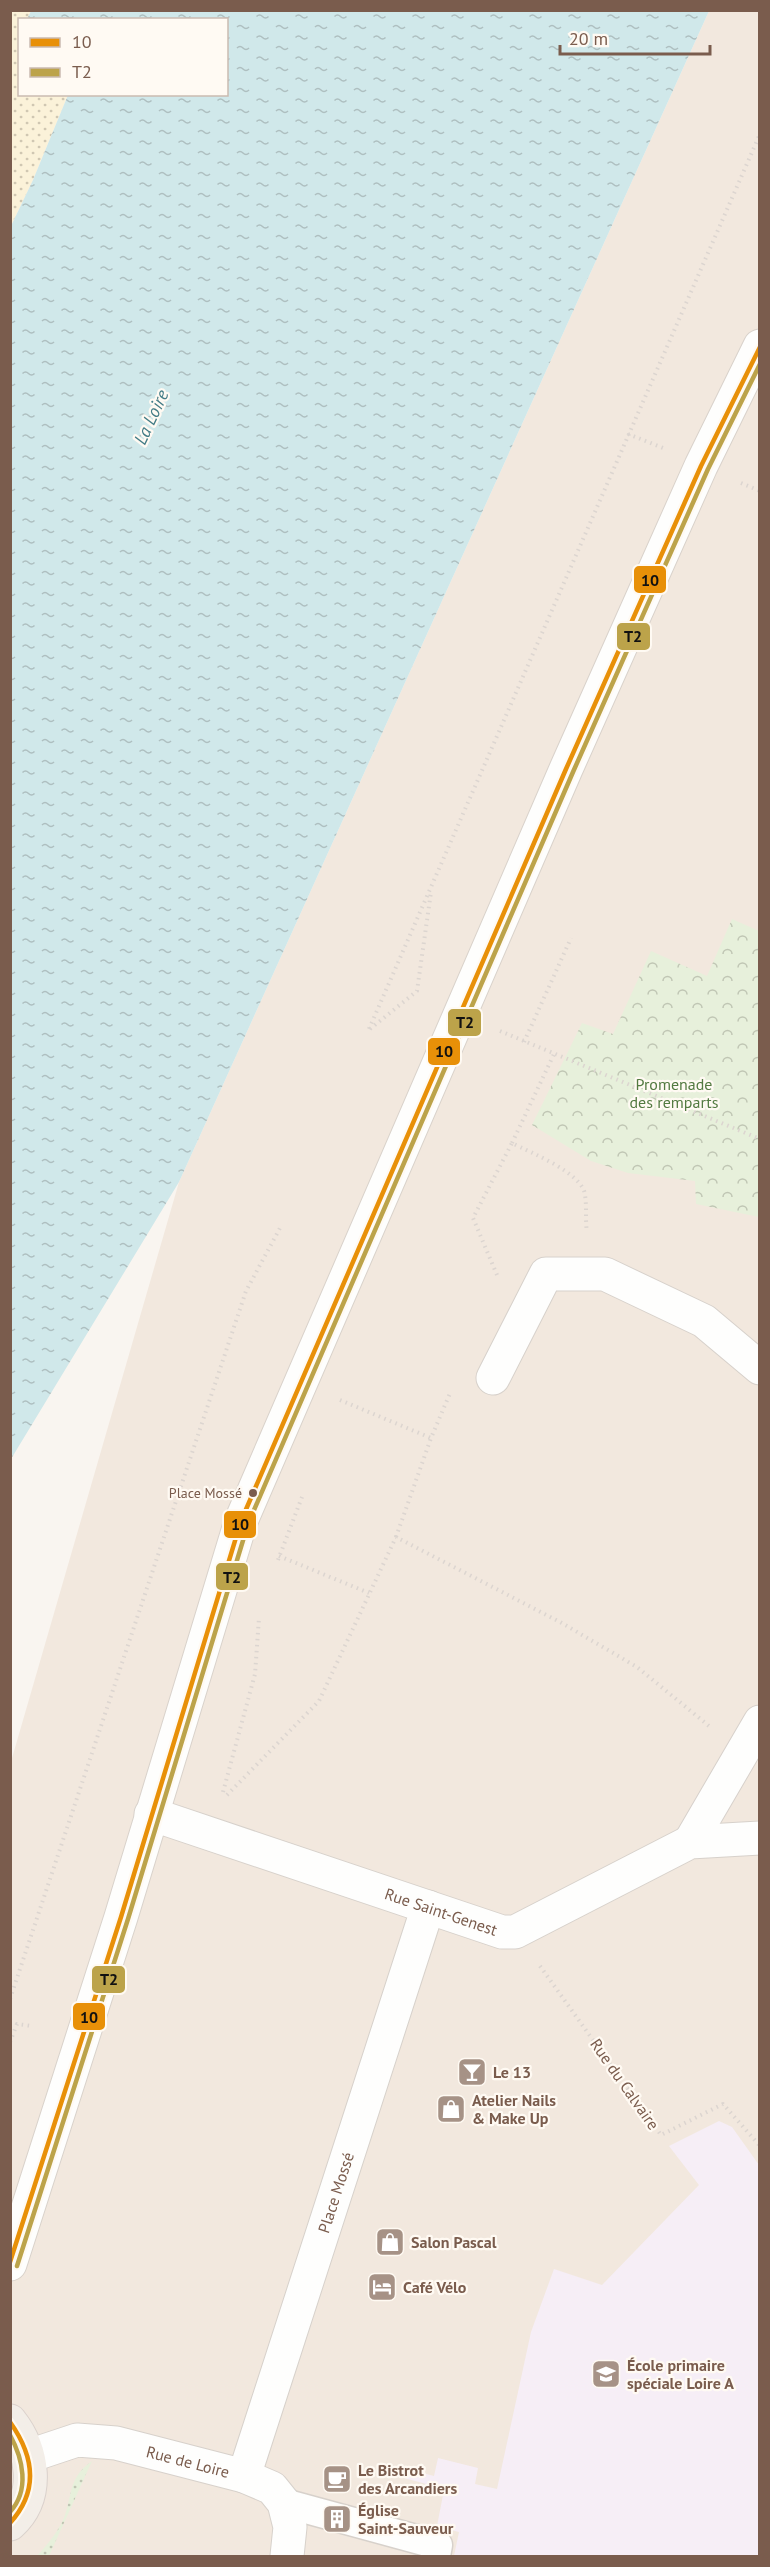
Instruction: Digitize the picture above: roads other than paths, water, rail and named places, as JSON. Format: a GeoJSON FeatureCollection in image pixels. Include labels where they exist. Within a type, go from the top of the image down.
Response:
{"type":"FeatureCollection","features":[{"type":"Feature","properties":{"kind":"main road"},"geometry":{"type":"LineString","coordinates":[[10,2421],[22,2436],[29,2456],[32,2478],[26,2500],[10,2523]]}},
{"type":"Feature","properties":{"kind":"street"},"geometry":{"type":"LineString","coordinates":[[10,2264],[117,1928],[241,1521],[460,1014],[701,466],[759,346]]}},
{"type":"Feature","properties":{"kind":"street"},"geometry":{"type":"LineString","coordinates":[[493,1378],[546,1274],[604,1274],[704,1322],[759,1368]]}},
{"type":"Feature","properties":{"kind":"street"},"geometry":{"type":"LineString","coordinates":[[690,1842],[759,1722]]}},
{"type":"Feature","properties":{"kind":"street","name":"Rue Saint-Genest"},"geometry":{"type":"LineString","coordinates":[[151,1814],[502,1932],[515,1932],[690,1842],[759,1838]]}},
{"type":"Feature","properties":{"kind":"street","name":"Place Mossé"},"geometry":{"type":"LineString","coordinates":[[244,2476],[428,1907]]}},
{"type":"Feature","properties":{"kind":"street","name":"Rue de Loire"},"geometry":{"type":"LineString","coordinates":[[29,2456],[76,2440],[116,2443],[244,2476],[272,2488],[284,2502]]}},
{"type":"Feature","properties":{"kind":"street"},"geometry":{"type":"LineString","coordinates":[[284,2502],[290,2527],[287,2556]]}},
{"type":"Feature","properties":{"kind":"lane"},"geometry":{"type":"LineString","coordinates":[[284,2502],[438,2545],[436,2556]]}},
{"type":"Feature","properties":{"kind":"water","name":"La Loire"},"geometry":{"type":"Polygon","coordinates":[[[31,11],[709,11],[179,1182],[11,1459],[11,226],[33,180],[68,96],[228,96],[228,18],[28,18],[31,11]]]}},
{"type":"Feature","properties":{"kind":"place","name":"Place Mossé"},"geometry":{"type":"Point","coordinates":[253,1493]}},
{"type":"Feature","properties":{"kind":"place","name":"Le 13"},"geometry":{"type":"Point","coordinates":[472,2072]}},
{"type":"Feature","properties":{"kind":"place","name":"Atelier Nails & Make Up"},"geometry":{"type":"Point","coordinates":[451,2109]}},
{"type":"Feature","properties":{"kind":"place","name":"Salon Pascal"},"geometry":{"type":"Point","coordinates":[390,2242]}},
{"type":"Feature","properties":{"kind":"place","name":"Café Vélo"},"geometry":{"type":"Point","coordinates":[382,2287]}},
{"type":"Feature","properties":{"kind":"place","name":"École primaire spéciale Loire A"},"geometry":{"type":"Point","coordinates":[606,2374]}},
{"type":"Feature","properties":{"kind":"place","name":"Le Bistrot des Arcandiers"},"geometry":{"type":"Point","coordinates":[337,2479]}},
{"type":"Feature","properties":{"kind":"place","name":"Église Saint-Sauveur"},"geometry":{"type":"Point","coordinates":[337,2519]}},
{"type":"Feature","properties":{"kind":"park label","name":"Promenade des remparts"},"geometry":{"type":"Point","coordinates":[674,1093]}}]}
